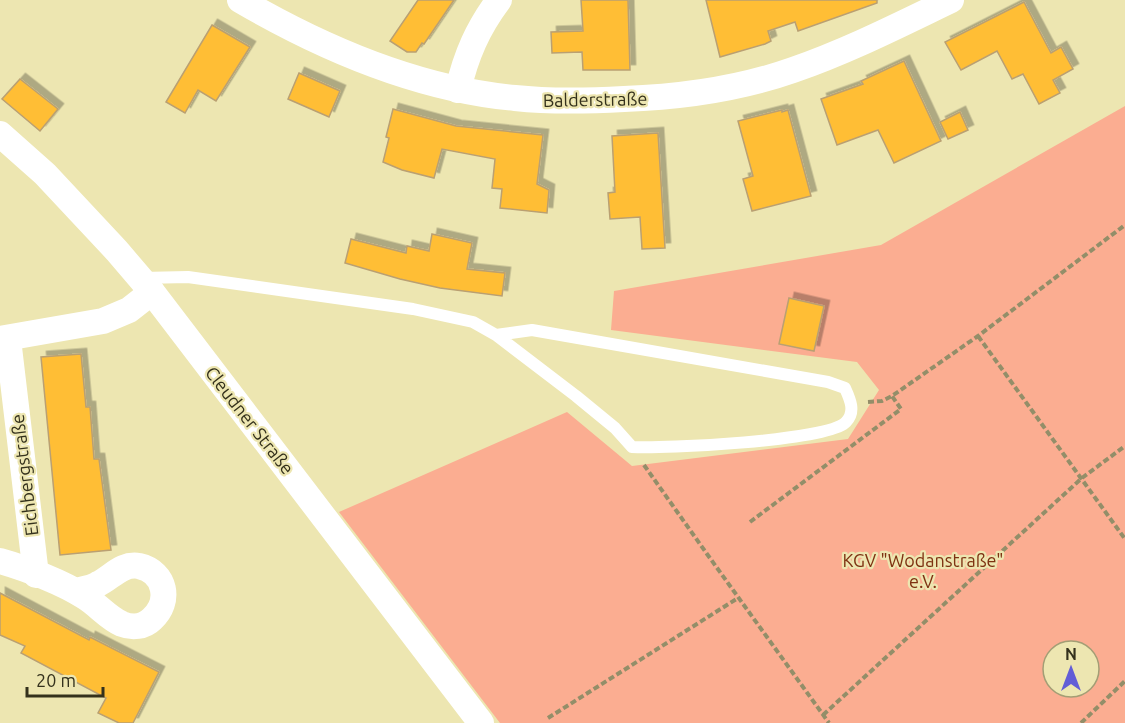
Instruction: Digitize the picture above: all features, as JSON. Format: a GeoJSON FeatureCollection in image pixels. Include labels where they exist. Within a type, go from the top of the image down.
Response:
{"type":"FeatureCollection","features":[{"type":"Feature","properties":{"kind":"street","name":"Balderstraße"},"geometry":{"type":"LineString","coordinates":[[240,0],[279,23],[326,46],[421,81],[458,90],[514,98],[568,101],[659,98],[710,92],[793,70],[871,39],[951,0]]}},
{"type":"Feature","properties":{"kind":"street"},"geometry":{"type":"LineString","coordinates":[[458,90],[465,60],[472,43],[484,20],[499,0]]}},
{"type":"Feature","properties":{"kind":"street","name":"Cleudner Straße"},"geometry":{"type":"LineString","coordinates":[[0,134],[45,174],[146,285],[481,723]]}},
{"type":"Feature","properties":{"kind":"street","name":"Eichbergstraße"},"geometry":{"type":"LineString","coordinates":[[36,575],[4,339],[103,321],[129,310],[146,285]]}},
{"type":"Feature","properties":{"kind":"street"},"geometry":{"type":"LineString","coordinates":[[0,561],[76,591]]}},
{"type":"Feature","properties":{"kind":"lane"},"geometry":{"type":"LineString","coordinates":[[146,285],[188,277],[413,309],[473,322],[496,335],[615,428],[632,447],[690,447],[824,433],[846,422],[851,413],[851,403],[844,388],[828,382],[532,330],[496,335]]}},
{"type":"Feature","properties":{"kind":"path"},"geometry":{"type":"LineString","coordinates":[[851,403],[882,401],[892,396],[978,336],[1125,225]]}},
{"type":"Feature","properties":{"kind":"path"},"geometry":{"type":"LineString","coordinates":[[978,336],[1125,539]]}},
{"type":"Feature","properties":{"kind":"path"},"geometry":{"type":"LineString","coordinates":[[750,522],[901,409],[892,396]]}},
{"type":"Feature","properties":{"kind":"path"},"geometry":{"type":"LineString","coordinates":[[823,715],[1082,478],[1125,446]]}},
{"type":"Feature","properties":{"kind":"path"},"geometry":{"type":"LineString","coordinates":[[632,447],[829,723]]}},
{"type":"Feature","properties":{"kind":"path"},"geometry":{"type":"LineString","coordinates":[[548,718],[738,598]]}},
{"type":"Feature","properties":{"kind":"path"},"geometry":{"type":"LineString","coordinates":[[1081,723],[1125,681]]}},
{"type":"Feature","properties":{"kind":"green space","name":"KGV \"Wodanstraße\" e.V."},"geometry":{"type":"Polygon","coordinates":[[[1125,106],[1125,723],[500,723],[339,512],[567,412],[632,466],[848,439],[879,390],[857,362],[611,330],[614,291],[881,245],[1125,106]]]}},
{"type":"Feature","properties":{"kind":"building"},"geometry":{"type":"Polygon","coordinates":[[[418,0],[454,0],[424,44],[422,43],[416,52],[407,52],[390,41],[418,0]]]}},
{"type":"Feature","properties":{"kind":"building"},"geometry":{"type":"Polygon","coordinates":[[[581,0],[628,0],[630,70],[583,70],[582,52],[552,53],[551,32],[583,31],[581,0]]]}},
{"type":"Feature","properties":{"kind":"building"},"geometry":{"type":"Polygon","coordinates":[[[706,0],[877,0],[877,3],[798,31],[795,22],[768,31],[771,41],[720,57],[706,0]]]}},
{"type":"Feature","properties":{"kind":"building"},"geometry":{"type":"Polygon","coordinates":[[[1024,2],[1051,53],[1061,47],[1073,69],[1053,80],[1060,93],[1039,104],[1023,74],[1012,79],[997,51],[961,70],[945,42],[1024,2]]]}},
{"type":"Feature","properties":{"kind":"building"},"geometry":{"type":"Polygon","coordinates":[[[212,25],[250,47],[216,101],[198,90],[185,113],[166,102],[212,25]]]}},
{"type":"Feature","properties":{"kind":"building"},"geometry":{"type":"Polygon","coordinates":[[[904,61],[941,141],[894,163],[878,130],[837,145],[821,99],[863,84],[861,81],[904,61]]]}},
{"type":"Feature","properties":{"kind":"building"},"geometry":{"type":"Polygon","coordinates":[[[299,73],[340,91],[329,117],[288,99],[299,73]]]}},
{"type":"Feature","properties":{"kind":"building"},"geometry":{"type":"Polygon","coordinates":[[[20,79],[58,109],[40,131],[2,99],[20,79]]]}},
{"type":"Feature","properties":{"kind":"building"},"geometry":{"type":"Polygon","coordinates":[[[393,109],[456,126],[543,135],[537,184],[549,190],[547,213],[500,208],[502,189],[492,188],[495,159],[442,149],[434,178],[402,170],[383,162],[393,109]]]}},
{"type":"Feature","properties":{"kind":"building"},"geometry":{"type":"Polygon","coordinates":[[[782,110],[782,112],[788,110],[811,196],[752,211],[743,179],[753,176],[738,121],[782,110]]]}},
{"type":"Feature","properties":{"kind":"building"},"geometry":{"type":"Polygon","coordinates":[[[960,112],[968,130],[948,139],[940,122],[960,112]]]}},
{"type":"Feature","properties":{"kind":"building"},"geometry":{"type":"Polygon","coordinates":[[[658,133],[665,248],[642,249],[640,217],[610,219],[608,193],[615,192],[612,136],[658,133]]]}},
{"type":"Feature","properties":{"kind":"building"},"geometry":{"type":"Polygon","coordinates":[[[432,234],[472,243],[467,269],[505,273],[502,296],[440,288],[345,263],[351,239],[406,253],[407,246],[429,251],[432,234]]]}},
{"type":"Feature","properties":{"kind":"building"},"geometry":{"type":"Polygon","coordinates":[[[789,298],[824,306],[814,351],[779,344],[789,298]]]}},
{"type":"Feature","properties":{"kind":"building"},"geometry":{"type":"Polygon","coordinates":[[[81,354],[86,407],[90,407],[94,459],[99,459],[111,550],[60,555],[41,357],[81,354]]]}},
{"type":"Feature","properties":{"kind":"building"},"geometry":{"type":"Polygon","coordinates":[[[0,593],[89,640],[90,637],[159,672],[133,723],[119,723],[98,713],[106,698],[21,653],[25,646],[0,635],[0,593]]]}}]}
